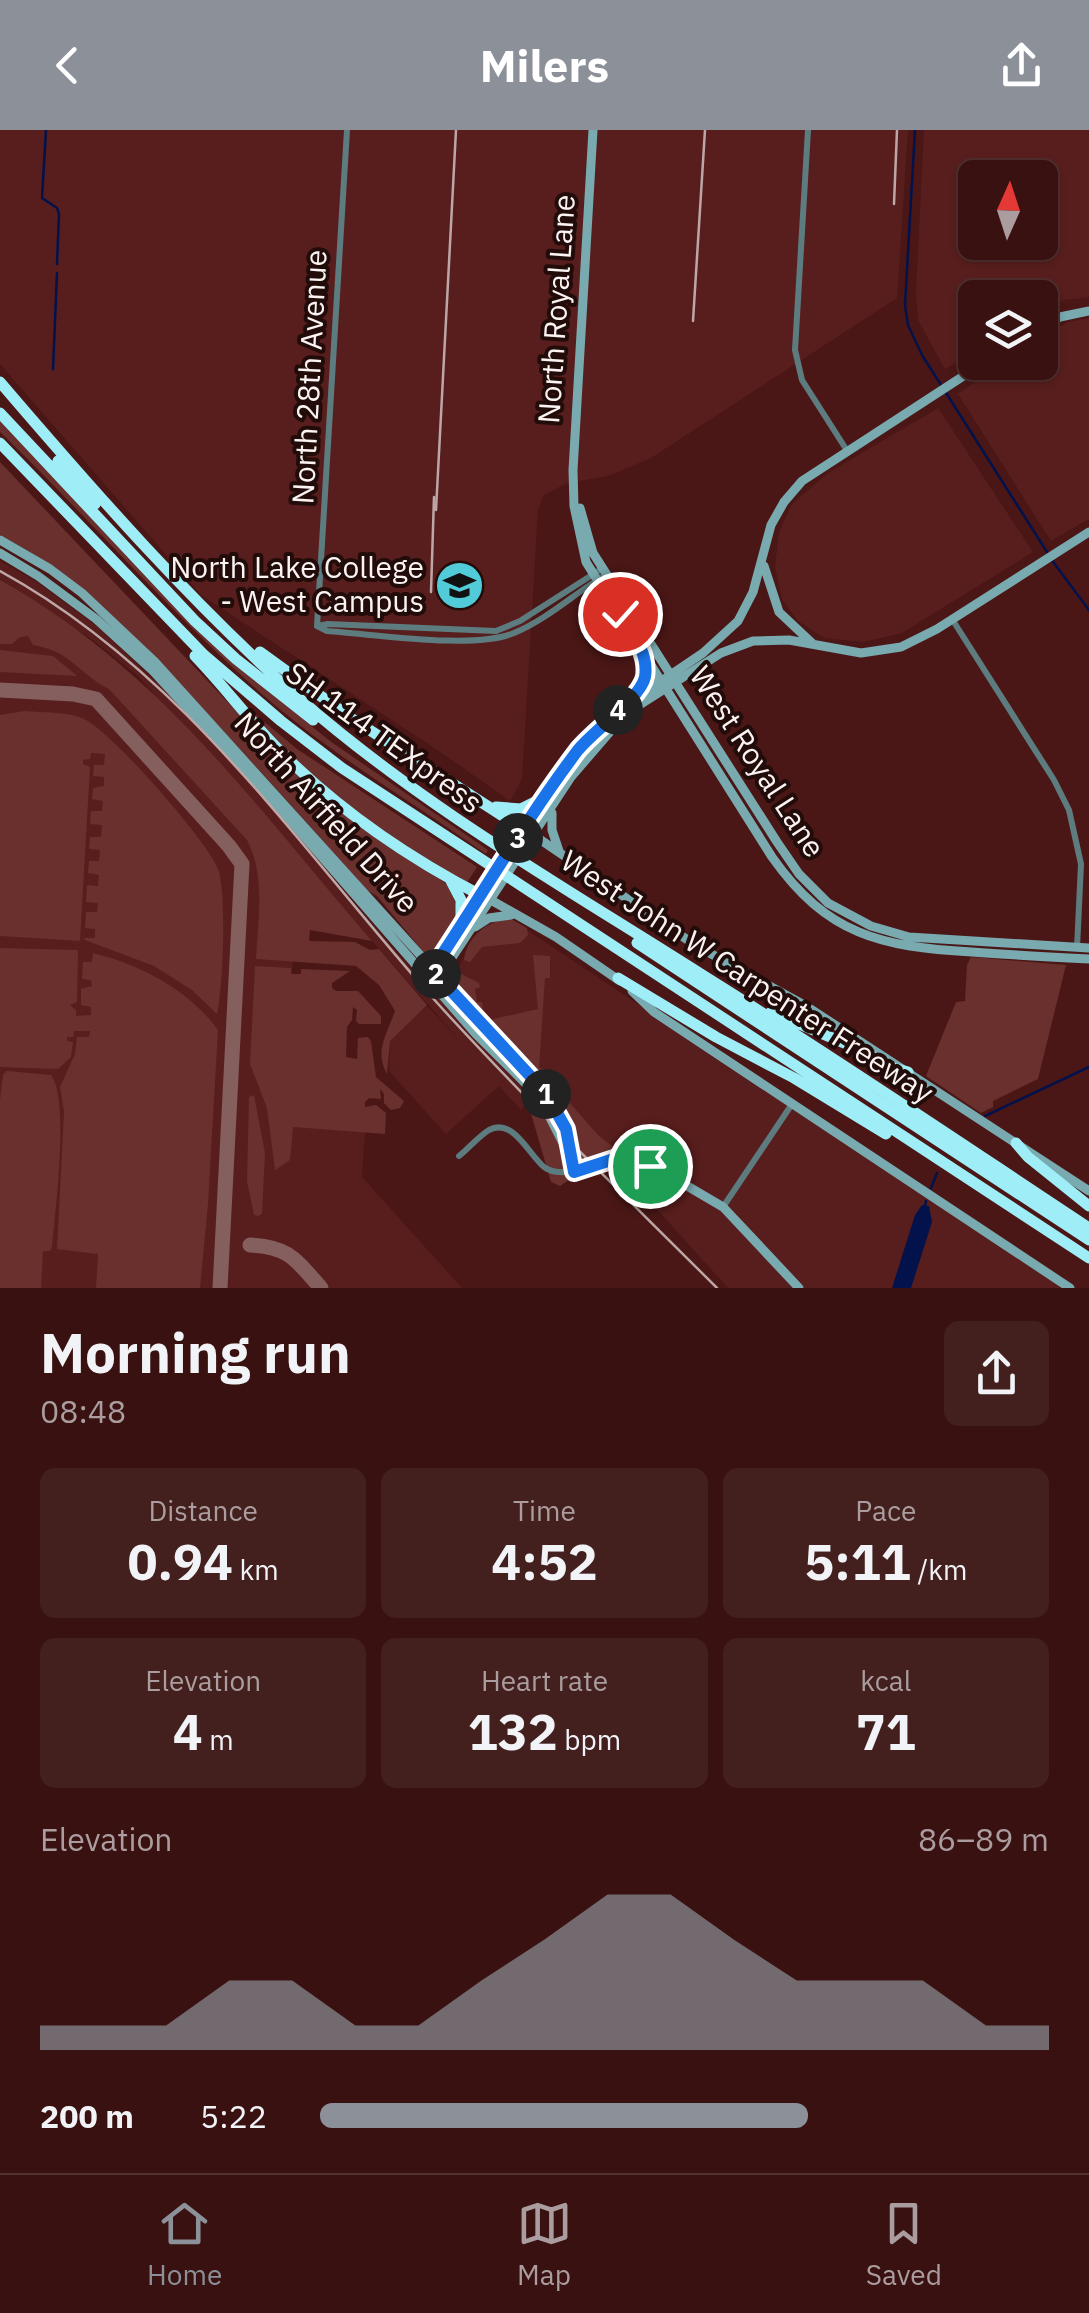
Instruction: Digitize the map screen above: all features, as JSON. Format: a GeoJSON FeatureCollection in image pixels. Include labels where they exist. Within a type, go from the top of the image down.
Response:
{"type":"FeatureCollection","features":[{"type":"Feature","properties":{"kind":"highway","name":"West John W Carpenter Freeway"},"geometry":{"type":"LineString","coordinates":[[0,382],[234,639],[334,727],[494,846],[716,983],[1089,1228]]}},
{"type":"Feature","properties":{"kind":"highway","name":"SH 114 TEXpress"},"geometry":{"type":"LineString","coordinates":[[0,413],[236,659],[377,769],[494,846]]}},
{"type":"Feature","properties":{"kind":"highway"},"geometry":{"type":"LineString","coordinates":[[29,416],[58,460],[137,560]]}},
{"type":"Feature","properties":{"kind":"highway","name":"West John W Carpenter Freeway"},"geometry":{"type":"LineString","coordinates":[[0,442],[204,655],[281,722],[342,768],[1089,1258]]}},
{"type":"Feature","properties":{"kind":"highway"},"geometry":{"type":"LineString","coordinates":[[134,585],[142,602],[307,777],[388,841],[487,898]]}},
{"type":"Feature","properties":{"kind":"highway"},"geometry":{"type":"LineString","coordinates":[[210,613],[292,676],[529,833]]}},
{"type":"Feature","properties":{"kind":"highway"},"geometry":{"type":"LineString","coordinates":[[484,805],[508,810],[548,803]]}},
{"type":"Feature","properties":{"kind":"highway"},"geometry":{"type":"LineString","coordinates":[[535,872],[1089,1240]]}},
{"type":"Feature","properties":{"kind":"highway"},"geometry":{"type":"LineString","coordinates":[[450,879],[461,900],[467,928]]}},
{"type":"Feature","properties":{"kind":"highway"},"geometry":{"type":"LineString","coordinates":[[618,978],[890,1137],[903,1137]]}},
{"type":"Feature","properties":{"kind":"highway"},"geometry":{"type":"LineString","coordinates":[[716,983],[730,985],[769,1011],[908,1072]]}},
{"type":"Feature","properties":{"kind":"highway"},"geometry":{"type":"LineString","coordinates":[[1016,1143],[1028,1158],[1089,1206]]}},
{"type":"Feature","properties":{"kind":"main road","name":"North Royal Lane"},"geometry":{"type":"LineString","coordinates":[[593,130],[574,491],[601,573],[643,650],[669,680]]}},
{"type":"Feature","properties":{"kind":"main road"},"geometry":{"type":"LineString","coordinates":[[1058,318],[1089,310]]}},
{"type":"Feature","properties":{"kind":"main road"},"geometry":{"type":"LineString","coordinates":[[580,757],[738,621],[763,561],[772,526],[784,502],[802,481],[958,379]]}},
{"type":"Feature","properties":{"kind":"main road"},"geometry":{"type":"LineString","coordinates":[[433,977],[580,757],[614,712],[638,694],[753,641],[789,640],[844,652],[883,652],[917,640],[1089,532]]}},
{"type":"Feature","properties":{"kind":"main road","name":"North Airfield Drive"},"geometry":{"type":"LineString","coordinates":[[0,540],[82,593],[155,662],[304,822],[419,955],[433,977]]}},
{"type":"Feature","properties":{"kind":"main road","name":"North Airfield Drive"},"geometry":{"type":"LineString","coordinates":[[0,553],[74,602],[152,671],[433,977],[546,1093],[566,1129],[574,1172]]}},
{"type":"Feature","properties":{"kind":"main road"},"geometry":{"type":"LineString","coordinates":[[763,561],[770,594],[779,612],[814,645]]}},
{"type":"Feature","properties":{"kind":"main road","name":"West Royal Lane"},"geometry":{"type":"LineString","coordinates":[[601,573],[793,885],[818,909],[840,924],[896,946],[1077,953],[1089,959]]}},
{"type":"Feature","properties":{"kind":"main road"},"geometry":{"type":"LineString","coordinates":[[638,694],[645,674],[643,650]]}},
{"type":"Feature","properties":{"kind":"main road"},"geometry":{"type":"LineString","coordinates":[[548,803],[560,854]]}},
{"type":"Feature","properties":{"kind":"main road","name":"West Royal Lane"},"geometry":{"type":"LineString","coordinates":[[758,824],[814,891],[846,914],[910,937],[965,946]]}},
{"type":"Feature","properties":{"kind":"main road","name":"West John W Carpenter Freeway"},"geometry":{"type":"LineString","coordinates":[[529,833],[695,945],[806,1006],[1089,1192]]}},
{"type":"Feature","properties":{"kind":"main road"},"geometry":{"type":"LineString","coordinates":[[487,898],[618,978],[654,1012],[1070,1288]]}},
{"type":"Feature","properties":{"kind":"main road"},"geometry":{"type":"LineString","coordinates":[[840,924],[846,914]]}},
{"type":"Feature","properties":{"kind":"main road"},"geometry":{"type":"LineString","coordinates":[[419,955],[436,956],[467,928],[490,918],[516,915]]}},
{"type":"Feature","properties":{"kind":"main road","name":"West Royal Lane"},"geometry":{"type":"LineString","coordinates":[[1077,953],[1089,948]]}},
{"type":"Feature","properties":{"kind":"main road"},"geometry":{"type":"LineString","coordinates":[[433,977],[446,950]]}},
{"type":"Feature","properties":{"kind":"main road"},"geometry":{"type":"LineString","coordinates":[[574,1172],[608,1159],[637,1161],[677,1180],[723,1207],[800,1288]]}},
{"type":"Feature","properties":{"kind":"street","name":"North 28th Avenue"},"geometry":{"type":"LineString","coordinates":[[347,130],[317,626],[498,631],[601,573]]}},
{"type":"Feature","properties":{"kind":"street"},"geometry":{"type":"LineString","coordinates":[[808,130],[795,350],[802,380],[846,450]]}},
{"type":"Feature","properties":{"kind":"street"},"geometry":{"type":"LineString","coordinates":[[952,619],[1069,810],[1081,864],[1077,953]]}},
{"type":"Feature","properties":{"kind":"street"},"geometry":{"type":"LineString","coordinates":[[723,1207],[792,1104]]}},
{"type":"Feature","properties":{"kind":"street"},"geometry":{"type":"LineString","coordinates":[[459,1156],[489,1130],[502,1128],[512,1132],[544,1167],[553,1172],[574,1172]]}},
{"type":"Feature","properties":{"kind":"street"},"geometry":{"type":"LineString","coordinates":[[1047,1288],[1054,1277]]}},
{"type":"Feature","properties":{"kind":"shaded area"},"geometry":{"type":"Polygon","coordinates":[[[0,130],[908,130],[897,298],[651,458],[608,476],[567,483],[544,495],[538,509],[522,779],[510,801],[201,595],[0,364],[0,130]]]}},
{"type":"Feature","properties":{"kind":"shaded area"},"geometry":{"type":"Polygon","coordinates":[[[924,130],[1089,130],[1089,297],[1058,304],[1058,280],[958,280],[958,362],[945,369],[918,320],[924,130]]]}},
{"type":"Feature","properties":{"kind":"shaded area"},"geometry":{"type":"Polygon","coordinates":[[[1089,318],[1089,519],[1051,541],[958,394],[978,380],[1058,380],[1058,327],[1089,318]]]}},
{"type":"Feature","properties":{"kind":"shaded area"},"geometry":{"type":"Polygon","coordinates":[[[938,408],[1033,552],[902,633],[863,642],[824,638],[798,621],[782,599],[775,567],[779,532],[792,504],[828,473],[938,408]]]}},
{"type":"Feature","properties":{"kind":"shaded area"},"geometry":{"type":"Polygon","coordinates":[[[0,415],[213,642],[330,741],[488,850],[486,854],[344,758],[263,695],[0,432],[0,415]]]}},
{"type":"Feature","properties":{"kind":"shaded area"},"geometry":{"type":"Polygon","coordinates":[[[0,462],[293,771],[449,886],[456,904],[455,920],[438,952],[426,955],[377,896],[368,891],[225,733],[115,620],[49,565],[0,535],[0,462]]]}},
{"type":"Feature","properties":{"kind":"shaded area"},"geometry":{"type":"Polygon","coordinates":[[[0,561],[37,582],[98,627],[188,712],[400,956],[531,1097],[521,1110],[499,1086],[446,1134],[389,1071],[390,1037],[426,1005],[464,1045],[137,675],[90,638],[0,583],[0,561]]]}},
{"type":"Feature","properties":{"kind":"shaded area"},"geometry":{"type":"Polygon","coordinates":[[[0,580],[109,655],[157,698],[245,791],[372,941],[310,930],[309,941],[355,942],[370,950],[379,949],[427,1005],[390,1041],[387,1074],[382,1050],[395,1011],[379,985],[356,966],[256,959],[259,883],[247,840],[109,689],[66,658],[33,645],[28,636],[12,644],[0,644],[0,580]]]}},
{"type":"Feature","properties":{"kind":"shaded area"},"geometry":{"type":"Polygon","coordinates":[[[0,617],[27,618],[183,725],[296,919],[292,976],[365,1130],[362,1177],[462,1288],[0,1288],[0,617]]]}},
{"type":"Feature","properties":{"kind":"shaded area"},"geometry":{"type":"Polygon","coordinates":[[[0,650],[53,656],[77,676],[0,672],[0,650]]]}},
{"type":"Feature","properties":{"kind":"shaded area"},"geometry":{"type":"Polygon","coordinates":[[[244,705],[297,749],[477,867],[466,884],[395,842],[299,767],[244,705]]]}},
{"type":"Feature","properties":{"kind":"shaded area"},"geometry":{"type":"Polygon","coordinates":[[[25,711],[72,715],[99,729],[158,789],[210,855],[221,881],[223,919],[217,1014],[192,990],[154,966],[84,938],[95,938],[95,929],[85,928],[86,912],[97,912],[98,903],[86,902],[87,885],[98,886],[99,875],[88,873],[89,861],[99,861],[100,850],[89,849],[90,837],[101,837],[102,825],[90,824],[91,811],[102,811],[103,801],[92,799],[93,788],[104,786],[104,777],[93,776],[94,765],[104,765],[105,754],[91,753],[90,759],[83,760],[90,767],[80,941],[0,936],[0,715],[25,711]]]}},
{"type":"Feature","properties":{"kind":"shaded area"},"geometry":{"type":"Polygon","coordinates":[[[511,919],[527,928],[528,935],[520,943],[482,947],[470,962],[464,960],[469,944],[480,931],[494,922],[511,919]]]}},
{"type":"Feature","properties":{"kind":"shaded area"},"geometry":{"type":"Polygon","coordinates":[[[521,926],[1063,1288],[728,1288],[450,980],[480,932],[521,926]]]}},
{"type":"Feature","properties":{"kind":"shaded area"},"geometry":{"type":"Polygon","coordinates":[[[0,948],[78,950],[77,1002],[70,1005],[76,1016],[91,1015],[91,1007],[81,1005],[81,989],[92,986],[91,980],[82,979],[83,962],[92,962],[93,953],[129,964],[162,981],[193,1002],[218,1030],[200,1288],[96,1288],[98,1254],[57,1249],[64,1112],[60,1087],[75,1054],[77,1037],[89,1037],[90,1031],[74,1031],[73,1037],[67,1037],[67,1041],[73,1042],[71,1057],[58,1069],[0,1067],[0,948]]]}},
{"type":"Feature","properties":{"kind":"shaded area"},"geometry":{"type":"Polygon","coordinates":[[[533,955],[550,956],[539,1068],[545,1069],[546,1076],[598,1135],[616,1149],[560,1186],[551,1182],[523,1086],[490,1024],[493,1019],[538,1009],[533,955]]]}},
{"type":"Feature","properties":{"kind":"shaded area"},"geometry":{"type":"Polygon","coordinates":[[[971,957],[1066,965],[1038,1079],[993,1101],[993,1107],[981,1113],[926,1076],[956,1002],[965,1001],[971,957]]]}},
{"type":"Feature","properties":{"kind":"shaded area"},"geometry":{"type":"Polygon","coordinates":[[[255,966],[291,968],[291,974],[301,974],[301,969],[350,971],[332,983],[332,988],[358,991],[381,1016],[381,1024],[359,1024],[353,1007],[347,1027],[346,1057],[357,1059],[358,1038],[368,1037],[376,1077],[404,1101],[400,1108],[391,1110],[380,1089],[381,1099],[369,1098],[365,1102],[365,1107],[376,1105],[386,1113],[385,1134],[293,1127],[290,1160],[275,1170],[267,1108],[250,1064],[255,966]]]}},
{"type":"Feature","properties":{"kind":"shaded area"},"geometry":{"type":"Polygon","coordinates":[[[453,970],[479,983],[480,987],[475,989],[483,1010],[477,1012],[449,981],[453,970]]]}},
{"type":"Feature","properties":{"kind":"shaded area"},"geometry":{"type":"Polygon","coordinates":[[[7,1071],[51,1075],[57,1088],[58,1183],[52,1247],[43,1251],[41,1288],[0,1288],[0,1100],[7,1071]]]}},
{"type":"Feature","properties":{"kind":"shaded area"},"geometry":{"type":"Polygon","coordinates":[[[254,1095],[265,1153],[262,1214],[258,1216],[254,1215],[247,1181],[249,1097],[254,1095]]]}},
{"type":"Feature","properties":{"kind":"shaded area"},"geometry":{"type":"Polygon","coordinates":[[[922,1205],[929,1206],[932,1222],[911,1288],[892,1288],[915,1215],[922,1205]]]}},
{"type":"Feature","properties":{"kind":"waterway"},"geometry":{"type":"LineString","coordinates":[[46,130],[42,198],[59,214],[57,264]]}},
{"type":"Feature","properties":{"kind":"waterway"},"geometry":{"type":"LineString","coordinates":[[915,130],[905,305],[908,325],[922,355],[1047,552]]}},
{"type":"Feature","properties":{"kind":"waterway"},"geometry":{"type":"LineString","coordinates":[[53,369],[57,273]]}},
{"type":"Feature","properties":{"kind":"waterway"},"geometry":{"type":"LineString","coordinates":[[1051,559],[1089,610]]}},
{"type":"Feature","properties":{"kind":"waterway"},"geometry":{"type":"LineString","coordinates":[[985,1116],[1089,1067]]}},
{"type":"Feature","properties":{"kind":"waterway"},"geometry":{"type":"LineString","coordinates":[[931,1188],[937,1173]]}},
{"type":"Feature","properties":{"kind":"waterway"},"geometry":{"type":"LineString","coordinates":[[925,1207],[926,1201]]}},
{"type":"Feature","properties":{"kind":"taxiway"},"geometry":{"type":"LineString","coordinates":[[0,690],[96,699],[242,864],[220,1288]]}},
{"type":"Feature","properties":{"kind":"taxiway"},"geometry":{"type":"LineString","coordinates":[[250,1245],[283,1252],[321,1288]]}},
{"type":"Feature","properties":{"kind":"tram line"},"geometry":{"type":"LineString","coordinates":[[0,571],[65,611],[180,708],[283,820],[465,1033],[717,1288]]}},
{"type":"Feature","properties":{"kind":"railway"},"geometry":{"type":"LineString","coordinates":[[436,510],[456,130]]}},
{"type":"Feature","properties":{"kind":"railway"},"geometry":{"type":"LineString","coordinates":[[693,321],[705,130]]}},
{"type":"Feature","properties":{"kind":"railway"},"geometry":{"type":"LineString","coordinates":[[894,204],[897,130]]}},
{"type":"Feature","properties":{"kind":"railway"},"geometry":{"type":"LineString","coordinates":[[431,592],[434,497]]}},
{"type":"Feature","properties":{"kind":"place","name":"North Lake College - West Campus"},"geometry":{"type":"Point","coordinates":[459,585]}},
{"type":"Feature","properties":{"kind":"route"},"geometry":{"type":"LineString","coordinates":[[620,614],[643,650],[645,674],[638,694],[597,729],[549,789],[432,970],[546,1093],[566,1129],[574,1172],[617,1158],[650,1166]]}}]}
